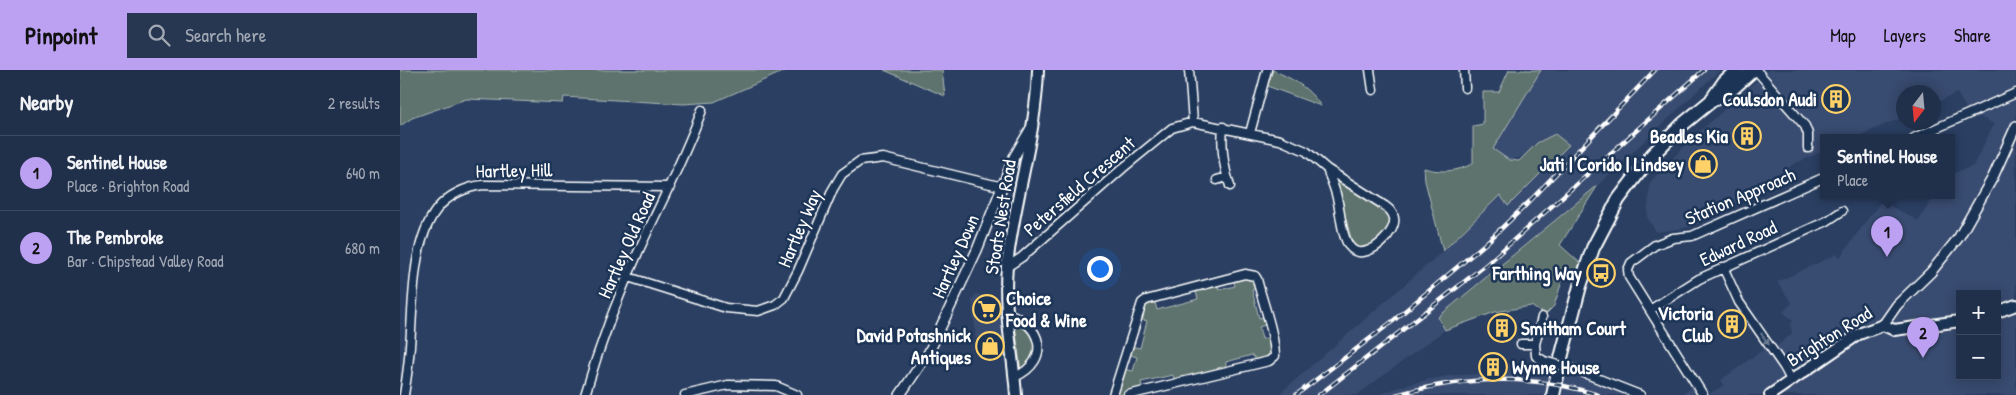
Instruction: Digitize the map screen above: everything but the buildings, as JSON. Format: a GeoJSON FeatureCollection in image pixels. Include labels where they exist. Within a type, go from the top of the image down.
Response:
{"type":"FeatureCollection","features":[{"type":"Feature","properties":{"kind":"highway"},"geometry":{"type":"LineString","coordinates":[[1711,101],[1724,82],[1737,70]]}},
{"type":"Feature","properties":{"kind":"highway"},"geometry":{"type":"LineString","coordinates":[[1553,395],[1580,286],[1593,248],[1614,208],[1652,155],[1683,124],[1711,101],[1730,91],[1755,70]]}},
{"type":"Feature","properties":{"kind":"main road","name":"Stoats Nest Road"},"geometry":{"type":"LineString","coordinates":[[1016,395],[1007,313],[1007,267],[1011,236],[1033,126],[1038,70]]}},
{"type":"Feature","properties":{"kind":"main road"},"geometry":{"type":"LineString","coordinates":[[2001,311],[2016,305]]}},
{"type":"Feature","properties":{"kind":"main road"},"geometry":{"type":"LineString","coordinates":[[1883,325],[1894,330],[1956,322]]}},
{"type":"Feature","properties":{"kind":"main road","name":"Brighton Road"},"geometry":{"type":"LineString","coordinates":[[1770,395],[1859,334],[1883,325]]}},
{"type":"Feature","properties":{"kind":"street"},"geometry":{"type":"LineString","coordinates":[[1189,70],[1193,122],[1280,140],[1306,151],[1327,169],[1391,211],[1394,218],[1394,225],[1391,231],[1370,252],[1361,253],[1354,251],[1345,240],[1337,198],[1327,169]]}},
{"type":"Feature","properties":{"kind":"street"},"geometry":{"type":"LineString","coordinates":[[1250,133],[1266,70]]}},
{"type":"Feature","properties":{"kind":"street"},"geometry":{"type":"LineString","coordinates":[[1370,70],[1373,90]]}},
{"type":"Feature","properties":{"kind":"street"},"geometry":{"type":"LineString","coordinates":[[1464,70],[1465,88]]}},
{"type":"Feature","properties":{"kind":"street"},"geometry":{"type":"LineString","coordinates":[[1755,70],[1805,126],[1808,134],[1808,148]]}},
{"type":"Feature","properties":{"kind":"street"},"geometry":{"type":"LineString","coordinates":[[1923,134],[2016,93]]}},
{"type":"Feature","properties":{"kind":"street","name":"Hartley Old Road"},"geometry":{"type":"LineString","coordinates":[[585,395],[628,276],[670,187],[702,110]]}},
{"type":"Feature","properties":{"kind":"street","name":"Petersfield Crescent"},"geometry":{"type":"LineString","coordinates":[[1007,267],[1022,257],[1123,168],[1172,128],[1193,122]]}},
{"type":"Feature","properties":{"kind":"street","name":"Hartley Down"},"geometry":{"type":"LineString","coordinates":[[900,395],[929,352],[973,258],[1014,157],[1033,126]]}},
{"type":"Feature","properties":{"kind":"street","name":"Brighton Road"},"geometry":{"type":"LineString","coordinates":[[1883,325],[1897,305],[1931,272],[1959,237],[1994,177],[2016,126]]}},
{"type":"Feature","properties":{"kind":"street"},"geometry":{"type":"LineString","coordinates":[[1223,127],[1222,141],[1230,186]]}},
{"type":"Feature","properties":{"kind":"street","name":"Hartley Way"},"geometry":{"type":"LineString","coordinates":[[628,276],[726,308],[758,311],[775,305],[784,298],[801,264],[833,188],[842,174],[860,161],[883,158],[1003,187]]}},
{"type":"Feature","properties":{"kind":"street"},"geometry":{"type":"LineString","coordinates":[[1217,180],[1227,177]]}},
{"type":"Feature","properties":{"kind":"street","name":"Station Approach"},"geometry":{"type":"LineString","coordinates":[[1650,310],[1629,277],[1628,270],[1631,263],[1655,245],[1673,238],[1692,236],[1820,179]]}},
{"type":"Feature","properties":{"kind":"street","name":"Hartley Hill"},"geometry":{"type":"LineString","coordinates":[[404,395],[418,258],[427,224],[438,207],[467,187],[483,185],[670,187]]}},
{"type":"Feature","properties":{"kind":"street","name":"Edward Road"},"geometry":{"type":"LineString","coordinates":[[1650,310],[1699,279],[1827,221],[1842,211]]}},
{"type":"Feature","properties":{"kind":"street"},"geometry":{"type":"LineString","coordinates":[[1723,267],[1739,302],[1791,380]]}},
{"type":"Feature","properties":{"kind":"street"},"geometry":{"type":"LineString","coordinates":[[1114,395],[1142,303],[1146,300],[1246,274],[1255,276],[1274,347],[1274,356],[1269,361],[1128,395]]}},
{"type":"Feature","properties":{"kind":"street"},"geometry":{"type":"LineString","coordinates":[[1650,310],[1703,395]]}},
{"type":"Feature","properties":{"kind":"street"},"geometry":{"type":"LineString","coordinates":[[1007,313],[1019,317],[1026,322],[1037,337],[1038,348],[1036,358],[1030,368],[1014,377]]}},
{"type":"Feature","properties":{"kind":"street"},"geometry":{"type":"LineString","coordinates":[[1542,317],[1535,344],[1536,356],[1544,361],[1576,370],[1640,395]]}},
{"type":"Feature","properties":{"kind":"street"},"geometry":{"type":"LineString","coordinates":[[1522,344],[1535,344]]}},
{"type":"Feature","properties":{"kind":"street"},"geometry":{"type":"LineString","coordinates":[[685,395],[728,385],[776,386],[797,395]]}},
{"type":"Feature","properties":{"kind":"shaded area"},"geometry":{"type":"Polygon","coordinates":[[[1541,70],[1720,70],[1598,185],[1438,317],[1445,330],[1357,395],[1278,395],[1443,251],[1500,195],[1508,206],[1569,146],[1555,134],[1537,143],[1522,157],[1509,160],[1493,149],[1541,70]]]}},
{"type":"Feature","properties":{"kind":"shaded area"},"geometry":{"type":"Polygon","coordinates":[[[1769,70],[2016,70],[2016,395],[1681,395],[1694,386],[1709,394],[1724,385],[1721,380],[1765,348],[1776,347],[1792,333],[1790,325],[1793,321],[1783,312],[1792,303],[1777,282],[1837,254],[1840,257],[1881,201],[1919,221],[1931,199],[1955,199],[1955,173],[1973,166],[1994,124],[1967,110],[1957,93],[1941,101],[1941,85],[1896,85],[1896,120],[1863,134],[1820,134],[1820,152],[1792,165],[1766,188],[1691,227],[1656,232],[1647,217],[1650,182],[1692,138],[1769,70]]]}},
{"type":"Feature","properties":{"kind":"shaded area"},"geometry":{"type":"Polygon","coordinates":[[[976,294],[999,299],[1003,350],[977,353],[972,299],[976,294]]]}},
{"type":"Feature","properties":{"kind":"shaded area"},"geometry":{"type":"Polygon","coordinates":[[[1509,365],[1531,365],[1565,375],[1597,381],[1623,395],[1378,395],[1406,385],[1447,376],[1508,372],[1509,365]]]}},
{"type":"Feature","properties":{"kind":"green space"},"geometry":{"type":"Polygon","coordinates":[[[400,70],[787,70],[714,102],[684,104],[564,97],[563,103],[466,99],[412,118],[400,126],[400,70]]]}},
{"type":"Feature","properties":{"kind":"green space"},"geometry":{"type":"Polygon","coordinates":[[[884,70],[942,70],[945,96],[884,70]]]}},
{"type":"Feature","properties":{"kind":"green space"},"geometry":{"type":"Polygon","coordinates":[[[1273,70],[1300,84],[1311,93],[1321,106],[1267,86],[1273,70]]]}},
{"type":"Feature","properties":{"kind":"green space"},"geometry":{"type":"Polygon","coordinates":[[[1509,70],[1541,70],[1493,149],[1509,160],[1519,161],[1537,143],[1555,134],[1569,145],[1508,206],[1500,195],[1443,251],[1425,181],[1424,168],[1436,171],[1449,171],[1473,163],[1473,126],[1483,124],[1483,92],[1499,92],[1509,70]]]}},
{"type":"Feature","properties":{"kind":"green space"},"geometry":{"type":"Polygon","coordinates":[[[1339,180],[1387,212],[1390,219],[1389,227],[1385,234],[1373,245],[1359,248],[1353,245],[1336,183],[1339,180]]]}},
{"type":"Feature","properties":{"kind":"green space"},"geometry":{"type":"Polygon","coordinates":[[[1598,185],[1560,245],[1580,263],[1576,271],[1566,269],[1554,306],[1545,315],[1531,306],[1495,312],[1445,330],[1438,317],[1598,185]]]}},
{"type":"Feature","properties":{"kind":"green space"},"geometry":{"type":"Polygon","coordinates":[[[1251,275],[1259,288],[1252,290],[1259,318],[1267,316],[1269,324],[1259,327],[1262,339],[1272,337],[1275,356],[1259,363],[1252,355],[1226,362],[1225,371],[1175,383],[1173,375],[1141,382],[1143,391],[1128,395],[1113,395],[1123,369],[1133,371],[1137,357],[1127,354],[1129,346],[1140,348],[1147,321],[1136,318],[1139,308],[1154,298],[1157,310],[1198,299],[1195,288],[1217,282],[1219,290],[1235,286],[1233,278],[1251,275]]]}},
{"type":"Feature","properties":{"kind":"green space"},"geometry":{"type":"Polygon","coordinates":[[[1014,317],[1029,330],[1034,336],[1036,343],[1033,356],[1021,372],[1014,317]]]}},
{"type":"Feature","properties":{"kind":"railway"},"geometry":{"type":"LineString","coordinates":[[1296,395],[1393,321],[1486,243],[1528,203],[1655,70]]}},
{"type":"Feature","properties":{"kind":"railway"},"geometry":{"type":"LineString","coordinates":[[1319,395],[1487,264],[1704,70]]}},
{"type":"Feature","properties":{"kind":"railway"},"geometry":{"type":"LineString","coordinates":[[1396,395],[1446,384],[1497,380],[1548,383],[1598,395]]}},
{"type":"Feature","properties":{"kind":"place","name":"Coulsdon Audi"},"geometry":{"type":"Point","coordinates":[1836,99]}},
{"type":"Feature","properties":{"kind":"place","name":"Beadles Kia"},"geometry":{"type":"Point","coordinates":[1747,136]}},
{"type":"Feature","properties":{"kind":"place","name":"Jati | Corido | Lindsey"},"geometry":{"type":"Point","coordinates":[1703,164]}},
{"type":"Feature","properties":{"kind":"place","name":"Sentinel House"},"geometry":{"type":"Point","coordinates":[1887,257]}},
{"type":"Feature","properties":{"kind":"place","name":"Farthing Way"},"geometry":{"type":"Point","coordinates":[1601,273]}},
{"type":"Feature","properties":{"kind":"place","name":"Choice Food & Wine"},"geometry":{"type":"Point","coordinates":[987,309]}},
{"type":"Feature","properties":{"kind":"place","name":"Victoria Club"},"geometry":{"type":"Point","coordinates":[1732,324]}},
{"type":"Feature","properties":{"kind":"place","name":"Smitham Court"},"geometry":{"type":"Point","coordinates":[1502,328]}},
{"type":"Feature","properties":{"kind":"place","name":"David Potashnick Antiques"},"geometry":{"type":"Point","coordinates":[990,346]}},
{"type":"Feature","properties":{"kind":"place","name":"The Pembroke"},"geometry":{"type":"Point","coordinates":[1923,358]}},
{"type":"Feature","properties":{"kind":"place","name":"Wynne House"},"geometry":{"type":"Point","coordinates":[1493,367]}}]}
